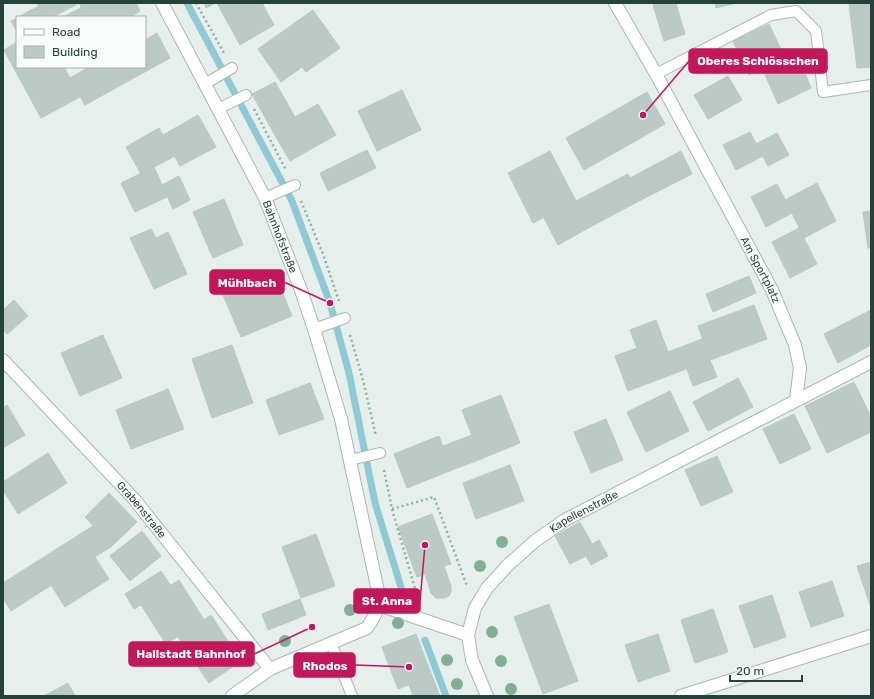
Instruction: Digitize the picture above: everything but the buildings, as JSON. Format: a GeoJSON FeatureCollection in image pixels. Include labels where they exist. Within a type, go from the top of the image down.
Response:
{"type":"FeatureCollection","features":[{"type":"Feature","properties":{"kind":"street","name":"Bahnhofstraße"},"geometry":{"type":"LineString","coordinates":[[162,3],[210,81],[218,109],[265,198],[301,290],[341,419],[356,458],[379,605]]}},
{"type":"Feature","properties":{"kind":"street","name":"Am Sportplatz"},"geometry":{"type":"LineString","coordinates":[[615,3],[656,74],[772,290],[795,344],[800,368],[796,399]]}},
{"type":"Feature","properties":{"kind":"street","name":"Grabenstraße"},"geometry":{"type":"LineString","coordinates":[[3,360],[134,500],[270,669]]}},
{"type":"Feature","properties":{"kind":"street"},"geometry":{"type":"LineString","coordinates":[[796,399],[871,362]]}},
{"type":"Feature","properties":{"kind":"street","name":"Kapellenstraße"},"geometry":{"type":"LineString","coordinates":[[487,696],[472,660],[468,635],[475,608],[487,588],[508,565],[535,541],[564,520],[796,399]]}},
{"type":"Feature","properties":{"kind":"street"},"geometry":{"type":"LineString","coordinates":[[232,696],[270,669],[367,628],[374,618],[379,605],[468,635]]}},
{"type":"Feature","properties":{"kind":"street"},"geometry":{"type":"LineString","coordinates":[[681,696],[871,636]]}},
{"type":"Feature","properties":{"kind":"lane"},"geometry":{"type":"LineString","coordinates":[[656,74],[771,15],[796,11],[816,31],[823,92],[871,85]]}},
{"type":"Feature","properties":{"kind":"lane"},"geometry":{"type":"LineString","coordinates":[[210,81],[229,69]]}},
{"type":"Feature","properties":{"kind":"lane"},"geometry":{"type":"LineString","coordinates":[[218,109],[243,97]]}},
{"type":"Feature","properties":{"kind":"lane"},"geometry":{"type":"LineString","coordinates":[[265,198],[293,187]]}},
{"type":"Feature","properties":{"kind":"lane"},"geometry":{"type":"LineString","coordinates":[[314,329],[342,319]]}},
{"type":"Feature","properties":{"kind":"lane"},"geometry":{"type":"LineString","coordinates":[[356,458],[377,453]]}},
{"type":"Feature","properties":{"kind":"lane"},"geometry":{"type":"LineString","coordinates":[[331,643],[350,695]]}},
{"type":"Feature","properties":{"kind":"path"},"geometry":{"type":"LineString","coordinates":[[392,509],[434,496],[475,608]]}},
{"type":"Feature","properties":{"kind":"waterway"},"geometry":{"type":"LineString","coordinates":[[187,3],[292,201],[330,303],[349,373],[375,503],[401,587]]}},
{"type":"Feature","properties":{"kind":"waterway"},"geometry":{"type":"LineString","coordinates":[[425,640],[446,696]]}},
{"type":"Feature","properties":{"kind":"place","name":"Oberes Schlösschen"},"geometry":{"type":"Point","coordinates":[643,115]}},
{"type":"Feature","properties":{"kind":"place","name":"Mühlbach"},"geometry":{"type":"Point","coordinates":[330,303]}},
{"type":"Feature","properties":{"kind":"place","name":"St. Anna"},"geometry":{"type":"Point","coordinates":[425,545]}},
{"type":"Feature","properties":{"kind":"place","name":"Hallstadt Bahnhof"},"geometry":{"type":"Point","coordinates":[312,627]}},
{"type":"Feature","properties":{"kind":"place","name":"Rhodos"},"geometry":{"type":"Point","coordinates":[409,667]}}]}
